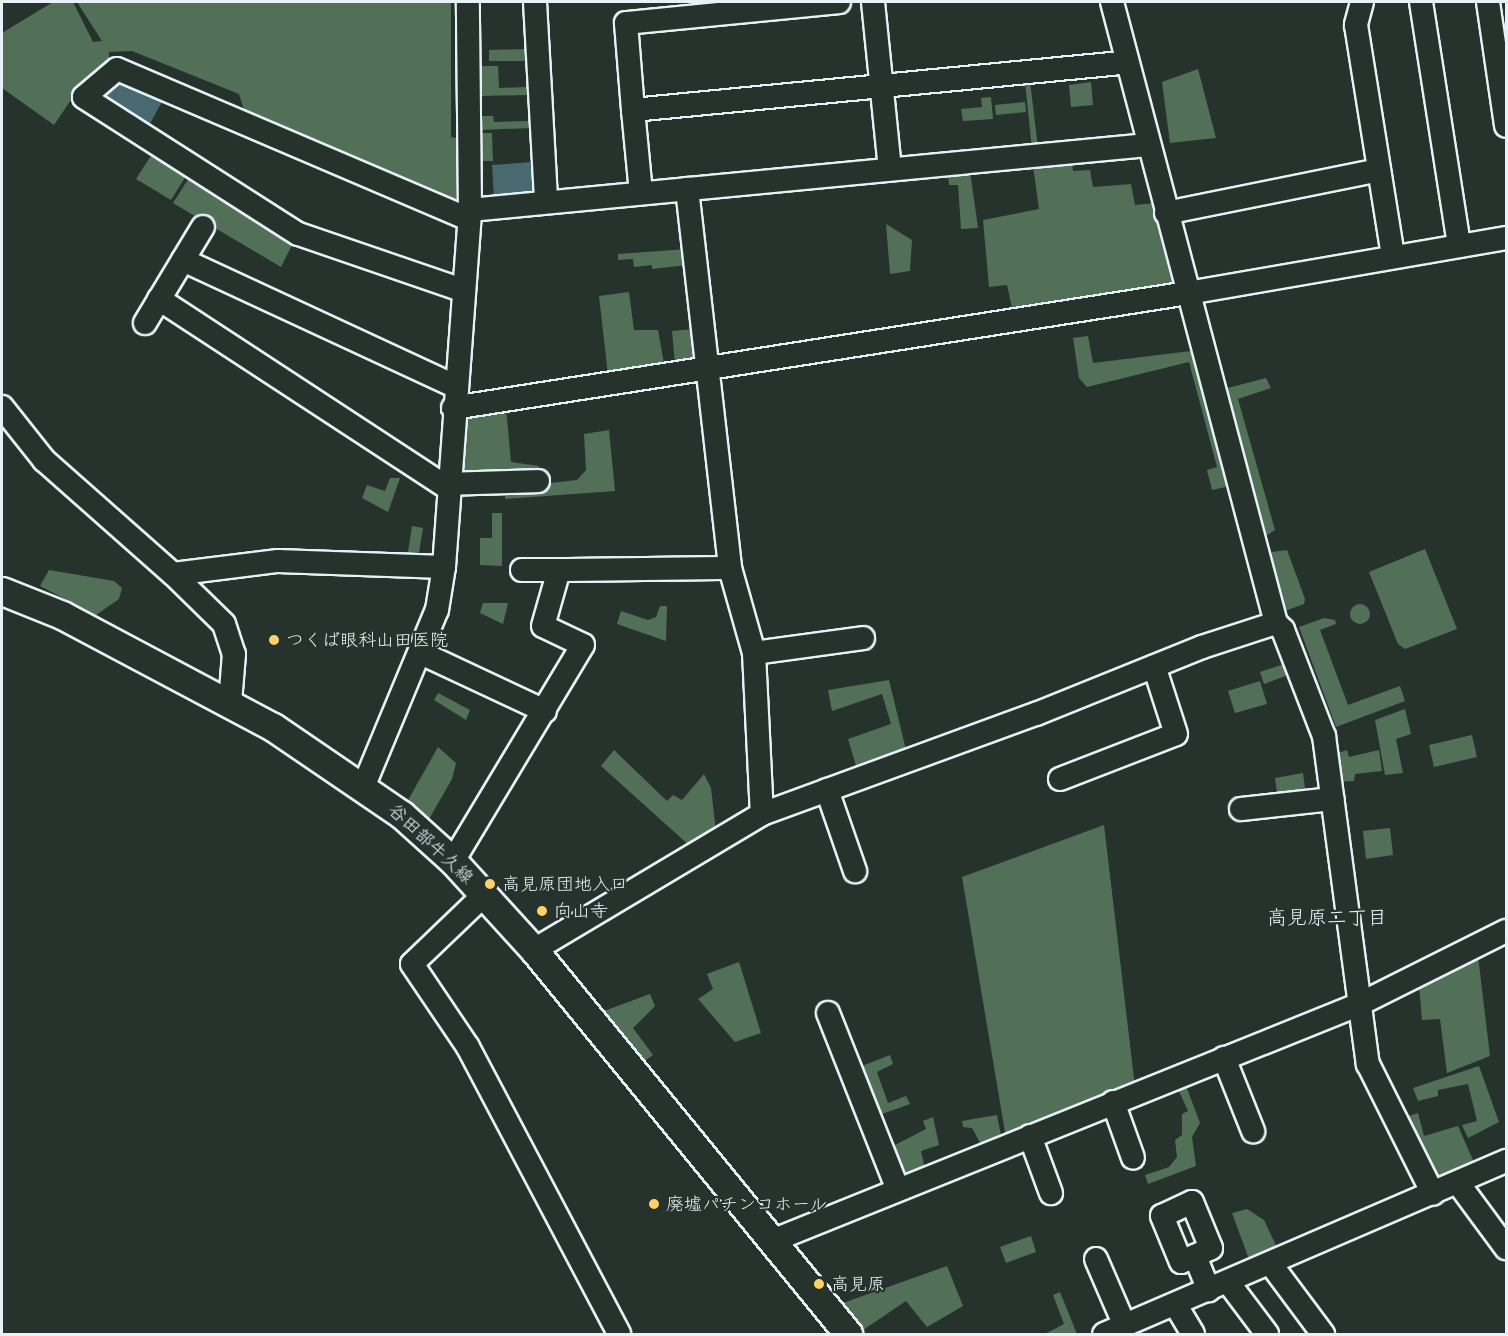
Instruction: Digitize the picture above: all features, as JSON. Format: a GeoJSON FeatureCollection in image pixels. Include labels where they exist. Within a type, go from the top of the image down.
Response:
{"type":"FeatureCollection","features":[{"type":"Feature","properties":{"kind":"main road","name":"谷田部牛久線"},"geometry":{"type":"LineString","coordinates":[[2,591],[62,615],[230,703],[364,785],[453,861],[534,950],[848,1335]]}},
{"type":"Feature","properties":{"kind":"street"},"geometry":{"type":"LineString","coordinates":[[364,785],[437,610],[444,567],[454,397],[469,215],[468,2]]}},
{"type":"Feature","properties":{"kind":"street"},"geometry":{"type":"LineString","coordinates":[[535,2],[546,201]]}},
{"type":"Feature","properties":{"kind":"street"},"geometry":{"type":"LineString","coordinates":[[641,193],[626,23],[704,8],[839,2]]}},
{"type":"Feature","properties":{"kind":"street"},"geometry":{"type":"LineString","coordinates":[[873,2],[890,169]]}},
{"type":"Feature","properties":{"kind":"street"},"geometry":{"type":"LineString","coordinates":[[1112,2],[1276,623],[1283,630],[1324,736],[1368,1064],[1433,1194]]}},
{"type":"Feature","properties":{"kind":"street"},"geometry":{"type":"LineString","coordinates":[[1362,2],[1356,25],[1393,256]]}},
{"type":"Feature","properties":{"kind":"street"},"geometry":{"type":"LineString","coordinates":[[1420,2],[1459,246]]}},
{"type":"Feature","properties":{"kind":"street"},"geometry":{"type":"LineString","coordinates":[[1488,2],[1506,126]]}},
{"type":"Feature","properties":{"kind":"street"},"geometry":{"type":"LineString","coordinates":[[633,110],[1127,62]]}},
{"type":"Feature","properties":{"kind":"street"},"geometry":{"type":"LineString","coordinates":[[462,290],[297,234],[84,97],[117,69],[469,215],[546,201],[1148,145]]}},
{"type":"Feature","properties":{"kind":"street"},"geometry":{"type":"LineString","coordinates":[[1166,213],[1379,170]]}},
{"type":"Feature","properties":{"kind":"street"},"geometry":{"type":"LineString","coordinates":[[687,189],[730,568],[754,653],[762,814]]}},
{"type":"Feature","properties":{"kind":"street"},"geometry":{"type":"LineString","coordinates":[[145,323],[203,227]]}},
{"type":"Feature","properties":{"kind":"street"},"geometry":{"type":"LineString","coordinates":[[183,260],[454,397],[706,367],[1188,293],[1506,238]]}},
{"type":"Feature","properties":{"kind":"street"},"geometry":{"type":"LineString","coordinates":[[159,299],[448,486],[538,481]]}},
{"type":"Feature","properties":{"kind":"street"},"geometry":{"type":"LineString","coordinates":[[2,407],[44,460],[173,574],[224,624],[232,643],[230,703]]}},
{"type":"Feature","properties":{"kind":"street"},"geometry":{"type":"LineString","coordinates":[[173,574],[278,561],[444,567]]}},
{"type":"Feature","properties":{"kind":"street"},"geometry":{"type":"LineString","coordinates":[[522,570],[730,568]]}},
{"type":"Feature","properties":{"kind":"street"},"geometry":{"type":"LineString","coordinates":[[453,861],[583,645],[543,626],[559,570]]}},
{"type":"Feature","properties":{"kind":"street"},"geometry":{"type":"LineString","coordinates":[[534,950],[762,814],[1154,666],[1276,623]]}},
{"type":"Feature","properties":{"kind":"street"},"geometry":{"type":"LineString","coordinates":[[754,653],[863,638]]}},
{"type":"Feature","properties":{"kind":"street"},"geometry":{"type":"LineString","coordinates":[[421,653],[545,711]]}},
{"type":"Feature","properties":{"kind":"street"},"geometry":{"type":"LineString","coordinates":[[1060,779],[1176,734],[1154,666]]}},
{"type":"Feature","properties":{"kind":"street"},"geometry":{"type":"LineString","coordinates":[[826,790],[855,871]]}},
{"type":"Feature","properties":{"kind":"street"},"geometry":{"type":"LineString","coordinates":[[1241,809],[1332,799]]}},
{"type":"Feature","properties":{"kind":"street"},"geometry":{"type":"LineString","coordinates":[[485,894],[412,964],[468,1047],[619,1335]]}},
{"type":"Feature","properties":{"kind":"street"},"geometry":{"type":"LineString","coordinates":[[772,1241],[1360,1004],[1506,931]]}},
{"type":"Feature","properties":{"kind":"street"},"geometry":{"type":"LineString","coordinates":[[828,1013],[898,1190]]}},
{"type":"Feature","properties":{"kind":"street"},"geometry":{"type":"LineString","coordinates":[[1224,1058],[1253,1131]]}},
{"type":"Feature","properties":{"kind":"street"},"geometry":{"type":"LineString","coordinates":[[1113,1102],[1134,1158]]}},
{"type":"Feature","properties":{"kind":"street"},"geometry":{"type":"LineString","coordinates":[[1030,1136],[1051,1193]]}},
{"type":"Feature","properties":{"kind":"street"},"geometry":{"type":"LineString","coordinates":[[1096,1259],[1117,1331],[1506,1161]]}},
{"type":"Feature","properties":{"kind":"street"},"geometry":{"type":"LineString","coordinates":[[1458,1183],[1506,1248]]}},
{"type":"Feature","properties":{"kind":"street"},"geometry":{"type":"LineString","coordinates":[[1195,1256],[1218,1286],[1267,1335]]}},
{"type":"Feature","properties":{"kind":"street"},"geometry":{"type":"LineString","coordinates":[[1270,1263],[1323,1335]]}},
{"type":"Feature","properties":{"kind":"street"},"geometry":{"type":"LineString","coordinates":[[1175,1304],[1193,1335]]}},
{"type":"Feature","properties":{"kind":"green space"},"geometry":{"type":"Polygon","coordinates":[[[53,2],[73,2],[93,42],[102,41],[77,2],[451,2],[451,137],[462,139],[462,208],[244,110],[239,94],[132,51],[109,52],[109,66],[85,79],[54,125],[2,88],[2,33],[53,2]]]}},
{"type":"Feature","properties":{"kind":"green space"},"geometry":{"type":"Polygon","coordinates":[[[528,49],[528,61],[489,61],[489,50],[528,49]]]}},
{"type":"Feature","properties":{"kind":"green space"},"geometry":{"type":"Polygon","coordinates":[[[478,66],[498,66],[499,88],[528,87],[528,95],[479,96],[478,66]]]}},
{"type":"Feature","properties":{"kind":"green space"},"geometry":{"type":"Polygon","coordinates":[[[1198,69],[1216,138],[1170,143],[1162,82],[1198,69]]]}},
{"type":"Feature","properties":{"kind":"green space"},"geometry":{"type":"Polygon","coordinates":[[[1030,81],[1038,148],[1032,149],[1025,82],[1030,81]]]}},
{"type":"Feature","properties":{"kind":"green space"},"geometry":{"type":"Polygon","coordinates":[[[1091,82],[1093,105],[1071,107],[1069,85],[1091,82]]]}},
{"type":"Feature","properties":{"kind":"green space"},"geometry":{"type":"Polygon","coordinates":[[[991,97],[993,119],[963,121],[961,109],[982,107],[981,98],[991,97]]]}},
{"type":"Feature","properties":{"kind":"green space"},"geometry":{"type":"Polygon","coordinates":[[[1025,102],[1026,112],[996,115],[995,105],[1025,102]]]}},
{"type":"Feature","properties":{"kind":"green space"},"geometry":{"type":"Polygon","coordinates":[[[479,116],[493,116],[494,122],[531,121],[531,128],[480,130],[479,116]]]}},
{"type":"Feature","properties":{"kind":"green space"},"geometry":{"type":"Polygon","coordinates":[[[477,133],[492,133],[493,161],[478,161],[477,133]]]}},
{"type":"Feature","properties":{"kind":"green space"},"geometry":{"type":"Polygon","coordinates":[[[152,154],[186,176],[171,200],[136,179],[152,154]]]}},
{"type":"Feature","properties":{"kind":"green space"},"geometry":{"type":"Polygon","coordinates":[[[1072,162],[1073,171],[1090,170],[1093,187],[1131,184],[1135,205],[1155,203],[1178,290],[1013,312],[1007,285],[989,287],[983,220],[1039,209],[1033,166],[1072,162]]]}},
{"type":"Feature","properties":{"kind":"green space"},"geometry":{"type":"Polygon","coordinates":[[[970,171],[978,228],[961,229],[958,185],[949,185],[948,174],[970,171]]]}},
{"type":"Feature","properties":{"kind":"green space"},"geometry":{"type":"Polygon","coordinates":[[[189,178],[295,239],[281,267],[173,203],[189,178]]]}},
{"type":"Feature","properties":{"kind":"green space"},"geometry":{"type":"Polygon","coordinates":[[[886,224],[912,240],[910,271],[890,274],[886,224]]]}},
{"type":"Feature","properties":{"kind":"green space"},"geometry":{"type":"Polygon","coordinates":[[[687,249],[687,265],[652,269],[652,265],[634,267],[633,259],[618,260],[618,254],[687,249]]]}},
{"type":"Feature","properties":{"kind":"green space"},"geometry":{"type":"Polygon","coordinates":[[[629,292],[634,330],[658,330],[665,369],[608,375],[599,296],[629,292]]]}},
{"type":"Feature","properties":{"kind":"green space"},"geometry":{"type":"Polygon","coordinates":[[[694,329],[698,359],[675,365],[672,331],[694,329]]]}},
{"type":"Feature","properties":{"kind":"green space"},"geometry":{"type":"Polygon","coordinates":[[[1088,336],[1093,363],[1191,351],[1230,486],[1212,490],[1207,470],[1217,467],[1189,362],[1087,387],[1079,378],[1073,338],[1088,336]]]}},
{"type":"Feature","properties":{"kind":"green space"},"geometry":{"type":"Polygon","coordinates":[[[1266,378],[1271,388],[1238,399],[1275,530],[1266,536],[1259,532],[1220,390],[1266,378]]]}},
{"type":"Feature","properties":{"kind":"green space"},"geometry":{"type":"Polygon","coordinates":[[[506,408],[511,462],[539,466],[541,476],[460,477],[465,416],[506,408]]]}},
{"type":"Feature","properties":{"kind":"green space"},"geometry":{"type":"Polygon","coordinates":[[[609,430],[615,491],[505,499],[505,488],[577,480],[586,470],[584,434],[609,430]]]}},
{"type":"Feature","properties":{"kind":"green space"},"geometry":{"type":"Polygon","coordinates":[[[390,478],[400,478],[388,512],[362,498],[367,485],[385,491],[390,478]]]}},
{"type":"Feature","properties":{"kind":"green space"},"geometry":{"type":"Polygon","coordinates":[[[492,513],[502,513],[502,566],[480,565],[480,538],[492,538],[492,513]]]}},
{"type":"Feature","properties":{"kind":"green space"},"geometry":{"type":"Polygon","coordinates":[[[412,526],[423,528],[418,559],[407,558],[412,526]]]}},
{"type":"Feature","properties":{"kind":"green space"},"geometry":{"type":"Polygon","coordinates":[[[1425,549],[1457,629],[1405,649],[1398,644],[1369,572],[1425,549]]]}},
{"type":"Feature","properties":{"kind":"green space"},"geometry":{"type":"Polygon","coordinates":[[[1287,550],[1305,599],[1304,604],[1282,612],[1266,559],[1272,552],[1287,550]]]}},
{"type":"Feature","properties":{"kind":"green space"},"geometry":{"type":"Polygon","coordinates":[[[49,570],[114,581],[122,588],[119,599],[96,615],[40,586],[49,570]]]}},
{"type":"Feature","properties":{"kind":"green space"},"geometry":{"type":"Polygon","coordinates":[[[483,603],[508,603],[503,624],[480,613],[483,603]]]}},
{"type":"Feature","properties":{"kind":"green space"},"geometry":{"type":"Polygon","coordinates":[[[1360,604],[1367,607],[1370,614],[1367,621],[1360,624],[1353,621],[1350,614],[1353,607],[1360,604]]]}},
{"type":"Feature","properties":{"kind":"green space"},"geometry":{"type":"Polygon","coordinates":[[[660,606],[667,606],[666,641],[617,624],[621,611],[648,620],[656,617],[660,606]]]}},
{"type":"Feature","properties":{"kind":"green space"},"geometry":{"type":"Polygon","coordinates":[[[1324,618],[1335,620],[1336,624],[1320,630],[1348,705],[1400,686],[1405,701],[1336,727],[1299,627],[1324,618]]]}},
{"type":"Feature","properties":{"kind":"green space"},"geometry":{"type":"Polygon","coordinates":[[[1287,663],[1291,674],[1264,684],[1260,672],[1287,663]]]}},
{"type":"Feature","properties":{"kind":"green space"},"geometry":{"type":"Polygon","coordinates":[[[889,680],[906,750],[857,769],[848,739],[891,724],[882,694],[832,711],[828,690],[889,680]]]}},
{"type":"Feature","properties":{"kind":"green space"},"geometry":{"type":"Polygon","coordinates":[[[1260,681],[1267,704],[1235,713],[1228,691],[1260,681]]]}},
{"type":"Feature","properties":{"kind":"green space"},"geometry":{"type":"Polygon","coordinates":[[[438,693],[470,710],[466,720],[434,700],[438,693]]]}},
{"type":"Feature","properties":{"kind":"green space"},"geometry":{"type":"Polygon","coordinates":[[[1405,709],[1411,734],[1396,739],[1403,773],[1385,775],[1375,720],[1405,709]]]}},
{"type":"Feature","properties":{"kind":"green space"},"geometry":{"type":"Polygon","coordinates":[[[1472,735],[1477,757],[1434,767],[1429,745],[1472,735]]]}},
{"type":"Feature","properties":{"kind":"green space"},"geometry":{"type":"Polygon","coordinates":[[[438,747],[456,763],[452,779],[428,821],[407,802],[438,747]]]}},
{"type":"Feature","properties":{"kind":"green space"},"geometry":{"type":"Polygon","coordinates":[[[614,750],[667,801],[673,795],[682,800],[704,774],[711,788],[716,832],[691,847],[601,766],[614,750]]]}},
{"type":"Feature","properties":{"kind":"green space"},"geometry":{"type":"Polygon","coordinates":[[[1347,750],[1349,757],[1379,750],[1382,771],[1355,774],[1354,781],[1336,782],[1335,754],[1347,750]]]}},
{"type":"Feature","properties":{"kind":"green space"},"geometry":{"type":"Polygon","coordinates":[[[1303,773],[1305,789],[1277,794],[1275,778],[1303,773]]]}},
{"type":"Feature","properties":{"kind":"green space"},"geometry":{"type":"Polygon","coordinates":[[[1104,825],[1135,1087],[1006,1138],[962,877],[1104,825]]]}},
{"type":"Feature","properties":{"kind":"green space"},"geometry":{"type":"Polygon","coordinates":[[[1390,828],[1393,855],[1366,859],[1363,831],[1390,828]]]}},
{"type":"Feature","properties":{"kind":"green space"},"geometry":{"type":"Polygon","coordinates":[[[1478,956],[1490,1056],[1447,1073],[1440,1019],[1422,1020],[1419,985],[1478,956]]]}},
{"type":"Feature","properties":{"kind":"green space"},"geometry":{"type":"Polygon","coordinates":[[[739,962],[761,1033],[735,1042],[698,999],[713,989],[707,974],[739,962]]]}},
{"type":"Feature","properties":{"kind":"green space"},"geometry":{"type":"Polygon","coordinates":[[[650,994],[655,1006],[633,1028],[653,1055],[644,1061],[604,1011],[650,994]]]}},
{"type":"Feature","properties":{"kind":"green space"},"geometry":{"type":"Polygon","coordinates":[[[890,1055],[893,1064],[877,1072],[888,1103],[906,1096],[910,1104],[882,1114],[862,1066],[890,1055]]]}},
{"type":"Feature","properties":{"kind":"green space"},"geometry":{"type":"Polygon","coordinates":[[[1479,1066],[1499,1122],[1468,1138],[1462,1125],[1477,1121],[1468,1084],[1438,1090],[1438,1096],[1418,1101],[1413,1088],[1479,1066]]]}},
{"type":"Feature","properties":{"kind":"green space"},"geometry":{"type":"Polygon","coordinates":[[[1185,1083],[1200,1123],[1192,1137],[1196,1166],[1148,1184],[1145,1175],[1169,1167],[1177,1157],[1175,1140],[1182,1135],[1182,1114],[1188,1111],[1177,1087],[1185,1083]]]}},
{"type":"Feature","properties":{"kind":"green space"},"geometry":{"type":"Polygon","coordinates":[[[1418,1113],[1424,1136],[1458,1126],[1476,1167],[1436,1183],[1405,1117],[1418,1113]]]}},
{"type":"Feature","properties":{"kind":"green space"},"geometry":{"type":"Polygon","coordinates":[[[997,1115],[1002,1141],[983,1148],[972,1128],[963,1127],[962,1121],[997,1115]]]}},
{"type":"Feature","properties":{"kind":"green space"},"geometry":{"type":"Polygon","coordinates":[[[933,1117],[939,1145],[921,1151],[926,1173],[906,1181],[893,1146],[926,1129],[923,1121],[933,1117]]]}},
{"type":"Feature","properties":{"kind":"green space"},"geometry":{"type":"Polygon","coordinates":[[[1247,1209],[1264,1220],[1278,1250],[1250,1262],[1232,1213],[1247,1209]]]}},
{"type":"Feature","properties":{"kind":"green space"},"geometry":{"type":"Polygon","coordinates":[[[1031,1236],[1036,1252],[1006,1263],[1000,1247],[1031,1236]]]}},
{"type":"Feature","properties":{"kind":"green space"},"geometry":{"type":"Polygon","coordinates":[[[947,1266],[963,1306],[927,1327],[906,1301],[863,1330],[843,1303],[947,1266]]]}},
{"type":"Feature","properties":{"kind":"green space"},"geometry":{"type":"Polygon","coordinates":[[[1060,1292],[1077,1334],[1045,1334],[1064,1324],[1053,1295],[1060,1292]]]}},
{"type":"Feature","properties":{"kind":"water"},"geometry":{"type":"Polygon","coordinates":[[[118,79],[164,98],[146,131],[99,100],[118,79]]]}},
{"type":"Feature","properties":{"kind":"water"},"geometry":{"type":"Polygon","coordinates":[[[532,162],[535,186],[527,196],[494,199],[492,165],[532,162]]]}},
{"type":"Feature","properties":{"kind":"place","name":"つくば眼科山田医院"},"geometry":{"type":"Point","coordinates":[274,640]}},
{"type":"Feature","properties":{"kind":"place","name":"高見原団地入口"},"geometry":{"type":"Point","coordinates":[490,884]}},
{"type":"Feature","properties":{"kind":"place","name":"向山寺"},"geometry":{"type":"Point","coordinates":[542,911]}},
{"type":"Feature","properties":{"kind":"place","name":"廃墟パチンコホール"},"geometry":{"type":"Point","coordinates":[654,1204]}},
{"type":"Feature","properties":{"kind":"place","name":"高見原"},"geometry":{"type":"Point","coordinates":[819,1284]}},
{"type":"Feature","properties":{"kind":"district","name":"高見原二丁目"},"geometry":{"type":"Point","coordinates":[1327,916]}}]}
